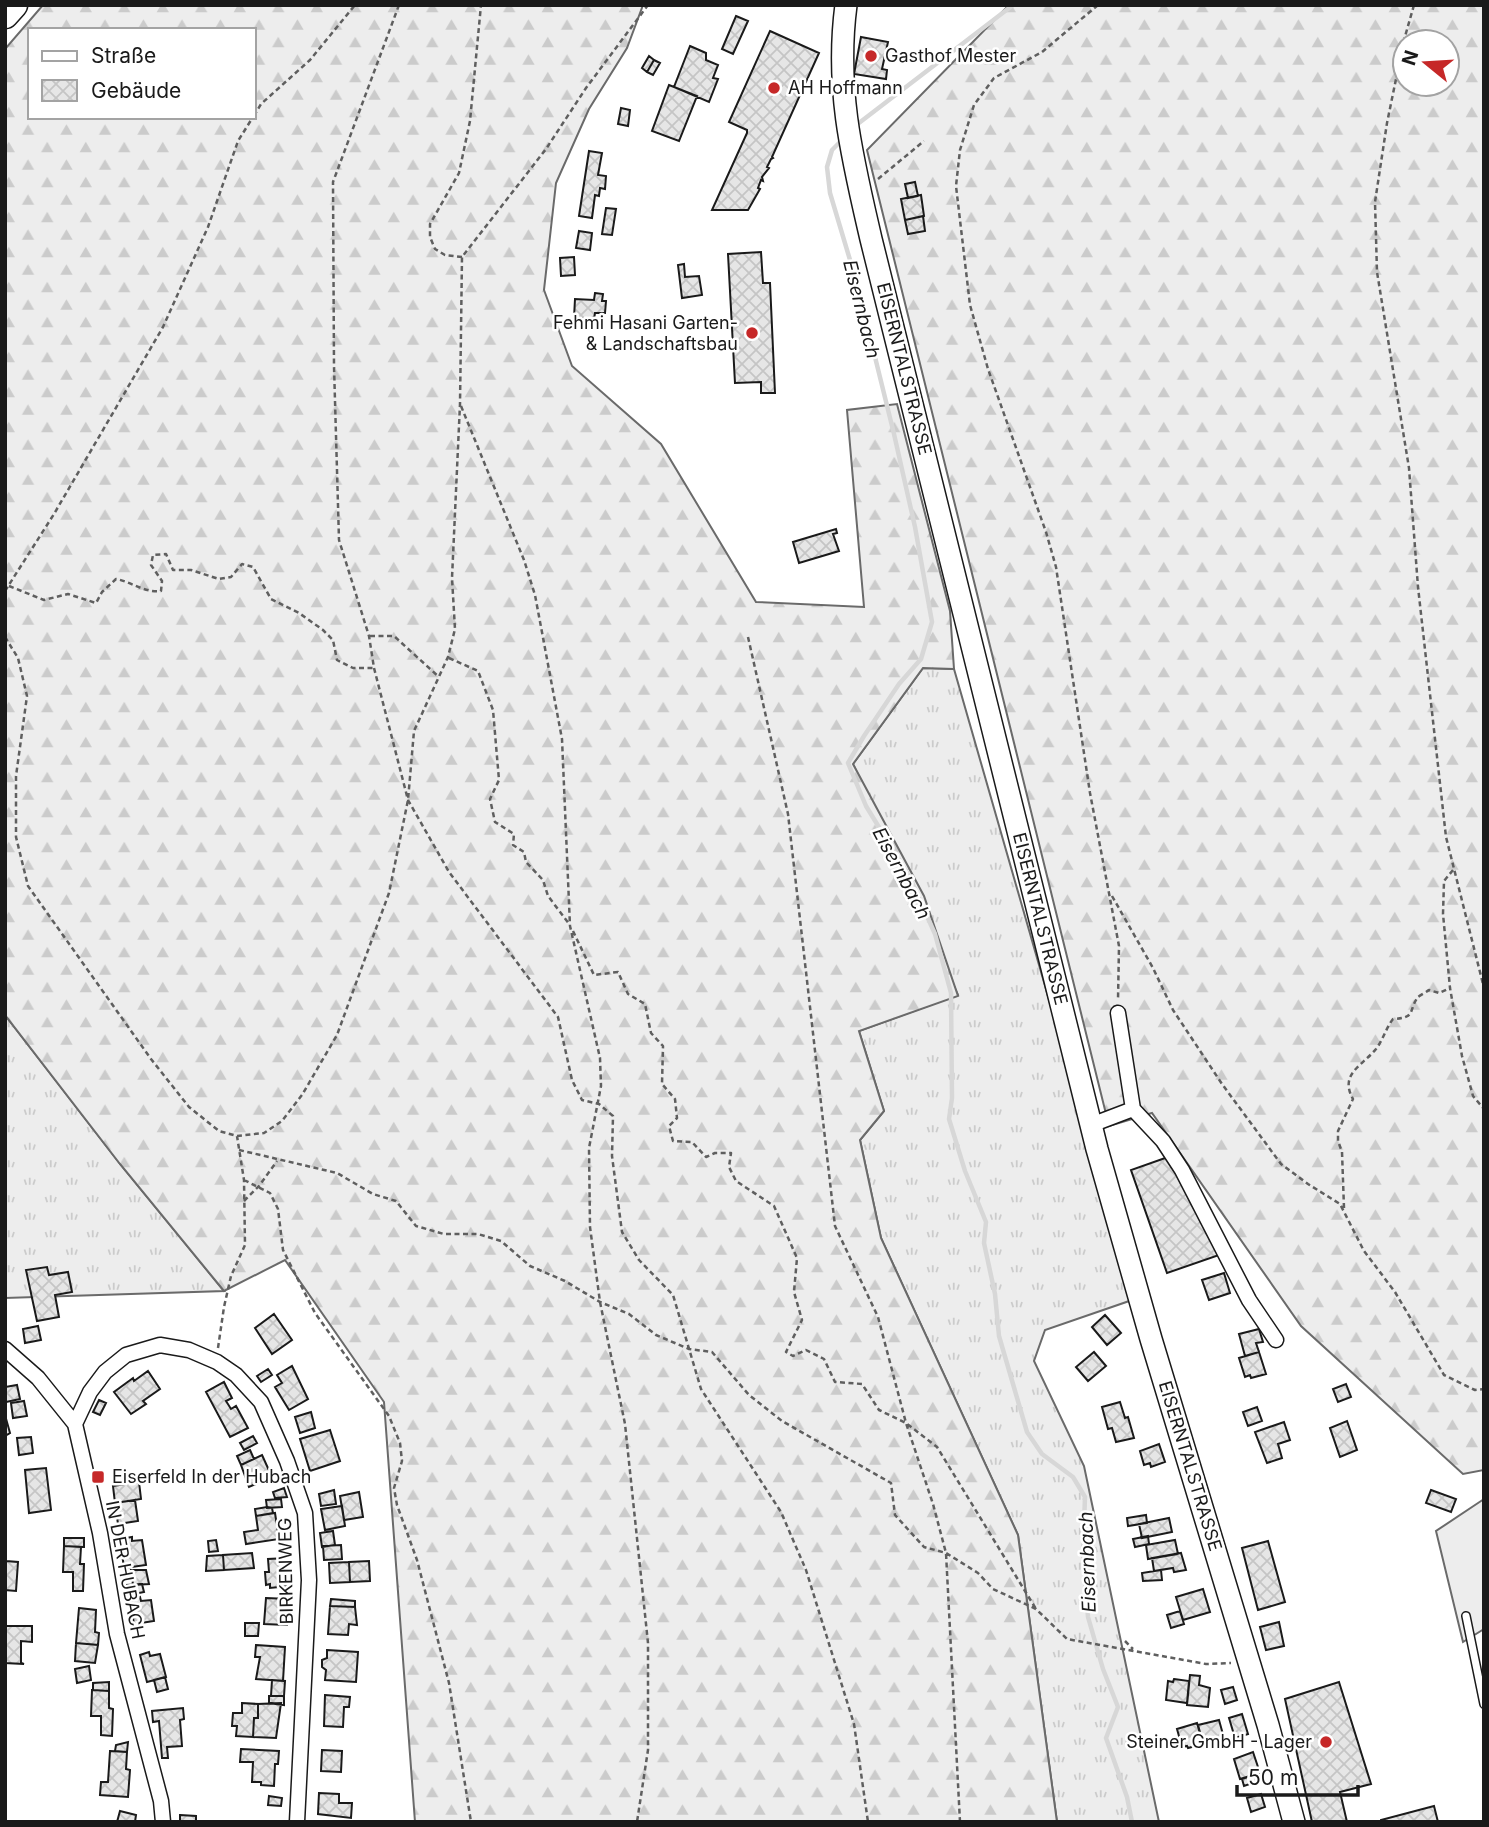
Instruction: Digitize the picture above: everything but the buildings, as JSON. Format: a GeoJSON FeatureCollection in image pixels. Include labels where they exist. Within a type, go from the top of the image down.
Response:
{"type":"FeatureCollection","features":[{"type":"Feature","properties":{"kind":"highway"},"geometry":{"type":"LineString","coordinates":[[5,15],[14,5]]}},
{"type":"Feature","properties":{"kind":"main road","name":"EISERNTALSTRASSE"},"geometry":{"type":"LineString","coordinates":[[846,5],[841,61],[845,121],[860,191],[1091,1125],[1151,1339],[1249,1662],[1294,1822]]}},
{"type":"Feature","properties":{"kind":"street"},"geometry":{"type":"LineString","coordinates":[[1118,1013],[1133,1108],[1163,1141],[1182,1170],[1249,1300],[1276,1340]]}},
{"type":"Feature","properties":{"kind":"street"},"geometry":{"type":"LineString","coordinates":[[1091,1125],[1133,1108]]}},
{"type":"Feature","properties":{"kind":"street","name":"BIRKENWEG"},"geometry":{"type":"LineString","coordinates":[[75,1424],[90,1392],[105,1372],[126,1355],[151,1347],[175,1346],[203,1355],[236,1375],[261,1402],[287,1461],[305,1513],[309,1580],[298,1822]]}},
{"type":"Feature","properties":{"kind":"street","name":"IN DER HUBACH"},"geometry":{"type":"LineString","coordinates":[[5,1349],[38,1378],[75,1424],[100,1533],[117,1634],[161,1801],[163,1822]]}},
{"type":"Feature","properties":{"kind":"lane"},"geometry":{"type":"LineString","coordinates":[[1466,1616],[1484,1704]]}},
{"type":"Feature","properties":{"kind":"path"},"geometry":{"type":"LineString","coordinates":[[256,112],[310,60],[355,5]]}},
{"type":"Feature","properties":{"kind":"path"},"geometry":{"type":"LineString","coordinates":[[400,5],[333,182],[339,540],[369,636],[374,668],[408,800],[449,872],[558,1017],[572,1080],[582,1100],[599,1104],[613,1116],[612,1156],[622,1232],[639,1260],[673,1295],[701,1389],[781,1512],[806,1570],[854,1724],[868,1822]]}},
{"type":"Feature","properties":{"kind":"path"},"geometry":{"type":"LineString","coordinates":[[461,257],[445,255],[435,249],[430,237],[430,224],[458,173],[470,121],[481,5]]}},
{"type":"Feature","properties":{"kind":"path"},"geometry":{"type":"LineString","coordinates":[[5,637],[18,658],[27,696],[16,776],[16,838],[28,886],[151,1059],[189,1107],[219,1132],[237,1136],[264,1133],[282,1121],[302,1095],[337,1035],[389,893],[408,800],[414,731],[449,657],[455,629],[452,578],[460,404],[461,257],[546,149],[586,88],[648,5]]}},
{"type":"Feature","properties":{"kind":"path"},"geometry":{"type":"LineString","coordinates":[[1098,5],[1042,51],[994,78],[974,105],[960,150],[956,186],[970,305],[988,369],[1056,567],[1090,793],[1119,946],[1118,1013]]}},
{"type":"Feature","properties":{"kind":"path"},"geometry":{"type":"LineString","coordinates":[[1414,5],[1394,88],[1375,202],[1377,272],[1409,468],[1418,587],[1446,837],[1484,988]]}},
{"type":"Feature","properties":{"kind":"path"},"geometry":{"type":"LineString","coordinates":[[5,591],[163,327],[208,227],[238,141],[251,119]]}},
{"type":"Feature","properties":{"kind":"path"},"geometry":{"type":"LineString","coordinates":[[860,191],[884,176],[924,141]]}},
{"type":"Feature","properties":{"kind":"path"},"geometry":{"type":"LineString","coordinates":[[460,404],[524,560],[535,595],[562,738],[570,926],[600,1058],[599,1104],[589,1148],[590,1227],[600,1302],[625,1424],[648,1643],[648,1750],[637,1822]]}},
{"type":"Feature","properties":{"kind":"path"},"geometry":{"type":"LineString","coordinates":[[9,586],[44,600],[68,594],[96,603],[102,592],[116,579],[129,581],[149,592],[161,591],[162,581],[151,565],[153,555],[166,554],[173,570],[191,570],[219,579],[230,577],[242,564],[254,566],[271,599],[299,613],[333,640],[337,660],[353,668],[374,668]]}},
{"type":"Feature","properties":{"kind":"path"},"geometry":{"type":"LineString","coordinates":[[369,636],[394,636],[439,677]]}},
{"type":"Feature","properties":{"kind":"path"},"geometry":{"type":"LineString","coordinates":[[748,636],[788,814],[835,1226],[877,1317],[946,1553],[960,1822]]}},
{"type":"Feature","properties":{"kind":"path"},"geometry":{"type":"LineString","coordinates":[[449,657],[478,671],[493,710],[499,780],[489,799],[495,822],[514,834],[513,845],[524,852],[526,862],[543,880],[548,896],[570,926],[594,975],[618,972],[628,994],[645,1004],[651,1033],[663,1046],[662,1084],[675,1099],[677,1118],[669,1126],[674,1140],[692,1142],[706,1157],[715,1153],[731,1153],[729,1167],[736,1181],[774,1206],[797,1258],[794,1292],[802,1320],[786,1352],[793,1356],[806,1350],[824,1359],[835,1382],[862,1384],[879,1410],[906,1423],[937,1447],[1036,1609],[1067,1639],[1206,1664],[1249,1662]]}},
{"type":"Feature","properties":{"kind":"path"},"geometry":{"type":"LineString","coordinates":[[1453,870],[1444,881],[1443,914],[1450,988],[1462,1056],[1473,1096],[1484,1109]]}},
{"type":"Feature","properties":{"kind":"path"},"geometry":{"type":"LineString","coordinates":[[1110,894],[1153,968],[1173,1010],[1222,1084],[1281,1164],[1340,1204],[1364,1251],[1395,1292],[1444,1375],[1475,1390],[1484,1389]]}},
{"type":"Feature","properties":{"kind":"path"},"geometry":{"type":"LineString","coordinates":[[1345,1213],[1342,1152],[1338,1141],[1342,1120],[1353,1099],[1348,1089],[1349,1077],[1379,1046],[1385,1029],[1393,1019],[1403,1018],[1413,1011],[1419,996],[1429,990],[1439,993],[1450,988]]}},
{"type":"Feature","properties":{"kind":"path"},"geometry":{"type":"LineString","coordinates":[[217,1362],[231,1276],[245,1245],[244,1180],[237,1136]]}},
{"type":"Feature","properties":{"kind":"path"},"geometry":{"type":"LineString","coordinates":[[239,1150],[337,1173],[373,1194],[396,1201],[416,1226],[444,1234],[478,1234],[501,1241],[530,1266],[629,1314],[656,1335],[689,1349],[712,1352],[749,1395],[782,1421],[891,1483],[895,1515],[924,1547],[946,1553],[978,1573],[993,1589],[1036,1609]]}},
{"type":"Feature","properties":{"kind":"path"},"geometry":{"type":"LineString","coordinates":[[244,1201],[259,1186],[277,1160]]}},
{"type":"Feature","properties":{"kind":"path"},"geometry":{"type":"LineString","coordinates":[[244,1180],[270,1193],[278,1209],[283,1250],[315,1313],[389,1416],[395,1429],[402,1461],[394,1488],[397,1505],[417,1560],[449,1683],[471,1822]]}},
{"type":"Feature","properties":{"kind":"path"},"geometry":{"type":"LineString","coordinates":[[1125,1641],[1133,1649]]}},
{"type":"Feature","properties":{"kind":"green space"},"geometry":{"type":"Polygon","coordinates":[[[43,5],[643,5],[627,48],[589,109],[556,183],[544,290],[572,366],[661,444],[756,602],[864,607],[847,410],[897,404],[950,611],[954,669],[923,668],[853,764],[924,896],[958,996],[859,1031],[884,1111],[860,1140],[881,1238],[1018,1535],[1057,1822],[415,1822],[384,1402],[285,1260],[224,1291],[120,1164],[5,1015],[5,49],[43,5]]]}},
{"type":"Feature","properties":{"kind":"green space"},"geometry":{"type":"Polygon","coordinates":[[[1009,5],[1484,5],[1484,1470],[1463,1474],[1301,1326],[1152,1113],[1109,1126],[867,150],[1009,5]]]}},
{"type":"Feature","properties":{"kind":"green space"},"geometry":{"type":"Polygon","coordinates":[[[923,668],[954,669],[1135,1299],[1045,1330],[1034,1361],[1084,1466],[1159,1822],[1057,1822],[1018,1535],[881,1238],[860,1140],[884,1111],[859,1031],[958,995],[853,764],[923,668]]]}},
{"type":"Feature","properties":{"kind":"green space"},"geometry":{"type":"Polygon","coordinates":[[[5,1015],[120,1164],[224,1291],[5,1298],[5,1015]]]}},
{"type":"Feature","properties":{"kind":"shaded area"},"geometry":{"type":"Polygon","coordinates":[[[1484,1499],[1484,1629],[1463,1642],[1436,1531],[1484,1499]]]}},
{"type":"Feature","properties":{"kind":"waterway","name":"Eisernbach"},"geometry":{"type":"LineString","coordinates":[[855,126],[1013,5]]}},
{"type":"Feature","properties":{"kind":"waterway","name":"Eisernbach"},"geometry":{"type":"LineString","coordinates":[[842,140],[832,150],[827,167],[830,193],[856,280],[894,434],[915,527],[932,622],[921,659],[899,684],[848,763],[866,806],[910,878],[935,934],[951,993],[952,1098],[949,1119],[965,1171],[986,1222],[984,1243],[995,1294],[999,1336],[1027,1432],[1042,1454],[1073,1477],[1085,1497],[1083,1552],[1088,1617],[1103,1669],[1118,1707],[1106,1738],[1127,1797],[1132,1822]]}},
{"type":"Feature","properties":{"kind":"place","name":"Gasthof Mester"},"geometry":{"type":"Point","coordinates":[871,56]}},
{"type":"Feature","properties":{"kind":"place","name":"AH Hoffmann"},"geometry":{"type":"Point","coordinates":[774,88]}},
{"type":"Feature","properties":{"kind":"place","name":"Fehmi Hasani Garten- & Landschaftsbau"},"geometry":{"type":"Point","coordinates":[752,333]}},
{"type":"Feature","properties":{"kind":"place","name":"Eiserfeld In der Hubach"},"geometry":{"type":"Point","coordinates":[98,1477]}},
{"type":"Feature","properties":{"kind":"place","name":"Steiner GmbH - Lager"},"geometry":{"type":"Point","coordinates":[1326,1742]}}]}
